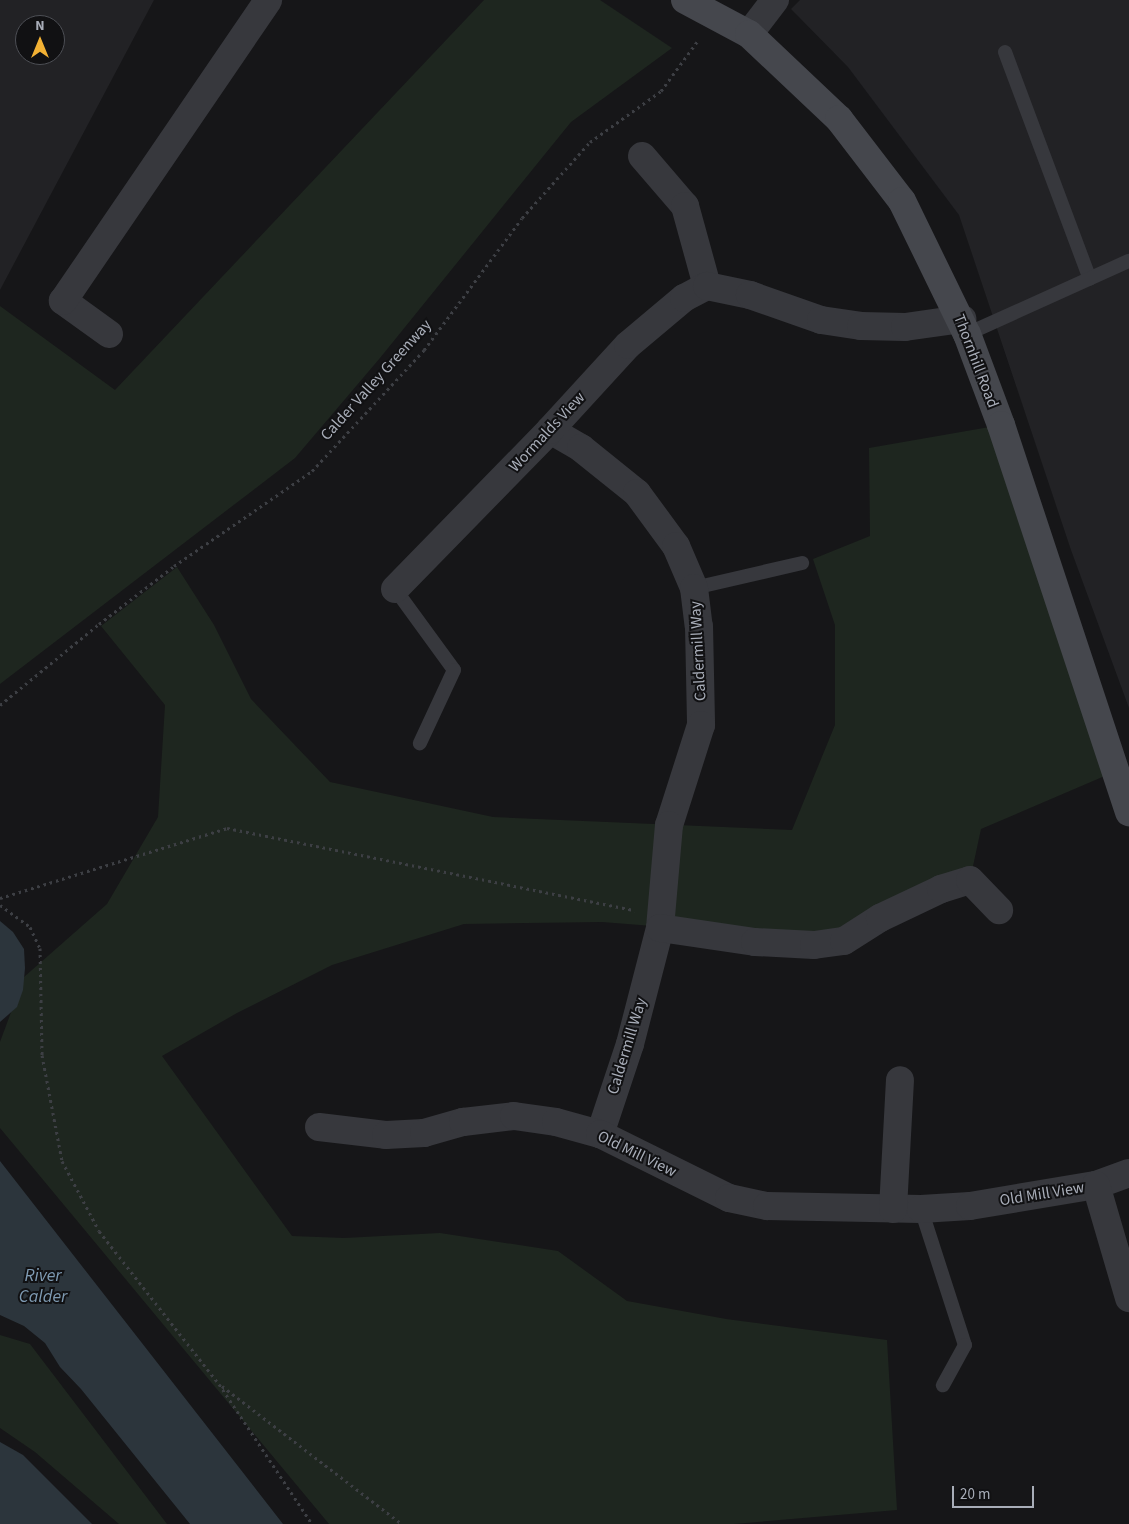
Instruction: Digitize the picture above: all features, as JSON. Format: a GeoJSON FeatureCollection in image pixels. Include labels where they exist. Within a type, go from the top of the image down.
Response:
{"type":"FeatureCollection","features":[{"type":"Feature","properties":{"kind":"main road","name":"Thornhill Road"},"geometry":{"type":"LineString","coordinates":[[699,8],[749,34],[839,119],[902,201],[965,326],[1001,425],[1129,812]]}},
{"type":"Feature","properties":{"kind":"street"},"geometry":{"type":"LineString","coordinates":[[109,334],[63,301],[268,0]]}},
{"type":"Feature","properties":{"kind":"street"},"geometry":{"type":"LineString","coordinates":[[749,34],[775,0]]}},
{"type":"Feature","properties":{"kind":"street"},"geometry":{"type":"LineString","coordinates":[[642,156],[686,206],[707,286],[750,295],[821,320],[861,326],[965,326]]}},
{"type":"Feature","properties":{"kind":"street","name":"Wormalds View"},"geometry":{"type":"LineString","coordinates":[[396,589],[550,430],[628,345],[684,298],[707,286]]}},
{"type":"Feature","properties":{"kind":"street","name":"Caldermill Way"},"geometry":{"type":"LineString","coordinates":[[550,430],[581,448],[637,493],[676,546],[694,588],[698,626],[701,725],[669,825],[660,921],[630,1044],[600,1134]]}},
{"type":"Feature","properties":{"kind":"street"},"geometry":{"type":"LineString","coordinates":[[660,921],[755,942],[814,945],[844,941],[880,918],[941,889],[970,880],[999,910]]}},
{"type":"Feature","properties":{"kind":"street"},"geometry":{"type":"LineString","coordinates":[[893,1209],[900,1080]]}},
{"type":"Feature","properties":{"kind":"street","name":"Old Mill View"},"geometry":{"type":"LineString","coordinates":[[319,1127],[386,1134],[424,1133],[463,1122],[514,1116],[556,1122],[600,1134],[729,1198],[767,1206],[893,1209],[970,1206],[1096,1185],[1129,1173]]}},
{"type":"Feature","properties":{"kind":"street"},"geometry":{"type":"LineString","coordinates":[[1096,1185],[1129,1298]]}},
{"type":"Feature","properties":{"kind":"lane"},"geometry":{"type":"LineString","coordinates":[[1005,52],[1090,279]]}},
{"type":"Feature","properties":{"kind":"lane"},"geometry":{"type":"LineString","coordinates":[[965,326],[1090,279],[1129,261]]}},
{"type":"Feature","properties":{"kind":"lane"},"geometry":{"type":"LineString","coordinates":[[694,588],[802,563]]}},
{"type":"Feature","properties":{"kind":"lane"},"geometry":{"type":"LineString","coordinates":[[396,589],[454,670],[420,743]]}},
{"type":"Feature","properties":{"kind":"lane"},"geometry":{"type":"LineString","coordinates":[[921,1209],[965,1346],[943,1385]]}},
{"type":"Feature","properties":{"kind":"path","name":"Calder Valley Greenway"},"geometry":{"type":"LineString","coordinates":[[0,705],[174,566],[312,471],[424,350],[522,218],[590,142],[661,91],[699,8]]}},
{"type":"Feature","properties":{"kind":"path"},"geometry":{"type":"LineString","coordinates":[[0,898],[227,828],[660,921]]}},
{"type":"Feature","properties":{"kind":"path"},"geometry":{"type":"LineString","coordinates":[[0,905],[30,927],[40,948],[42,1055],[62,1161],[99,1231],[219,1384],[312,1524]]}},
{"type":"Feature","properties":{"kind":"path"},"geometry":{"type":"LineString","coordinates":[[219,1384],[402,1524]]}},
{"type":"Feature","properties":{"kind":"shaded area"},"geometry":{"type":"Polygon","coordinates":[[[0,0],[154,0],[0,290],[0,0]]]}},
{"type":"Feature","properties":{"kind":"shaded area"},"geometry":{"type":"Polygon","coordinates":[[[484,0],[600,0],[672,48],[571,122],[380,358],[295,458],[0,684],[0,306],[115,390],[484,0]]]}},
{"type":"Feature","properties":{"kind":"shaded area"},"geometry":{"type":"Polygon","coordinates":[[[800,0],[1129,0],[1129,708],[1071,550],[959,215],[848,67],[791,9],[800,0]]]}},
{"type":"Feature","properties":{"kind":"shaded area"},"geometry":{"type":"Polygon","coordinates":[[[1001,425],[1114,772],[981,829],[970,880],[844,941],[602,922],[464,924],[332,965],[237,1013],[162,1056],[292,1236],[344,1238],[440,1233],[558,1251],[627,1301],[726,1319],[887,1340],[897,1510],[734,1524],[329,1524],[0,1128],[0,1042],[24,977],[107,904],[158,817],[165,705],[101,626],[177,567],[214,625],[251,699],[330,782],[493,817],[792,830],[835,725],[835,625],[813,559],[870,536],[869,448],[1001,425]]]}},
{"type":"Feature","properties":{"kind":"shaded area"},"geometry":{"type":"Polygon","coordinates":[[[0,1335],[30,1344],[167,1524],[119,1524],[35,1452],[0,1428],[0,1335]]]}},
{"type":"Feature","properties":{"kind":"water"},"geometry":{"type":"Polygon","coordinates":[[[0,921],[13,932],[24,949],[25,968],[23,990],[17,1007],[0,1022],[0,921]]]}},
{"type":"Feature","properties":{"kind":"water","name":"River Calder"},"geometry":{"type":"Polygon","coordinates":[[[0,1161],[283,1524],[190,1524],[81,1389],[60,1367],[45,1343],[24,1326],[0,1315],[0,1161]]]}},
{"type":"Feature","properties":{"kind":"water"},"geometry":{"type":"Polygon","coordinates":[[[0,1442],[23,1455],[92,1524],[0,1524],[0,1442]]]}}]}
